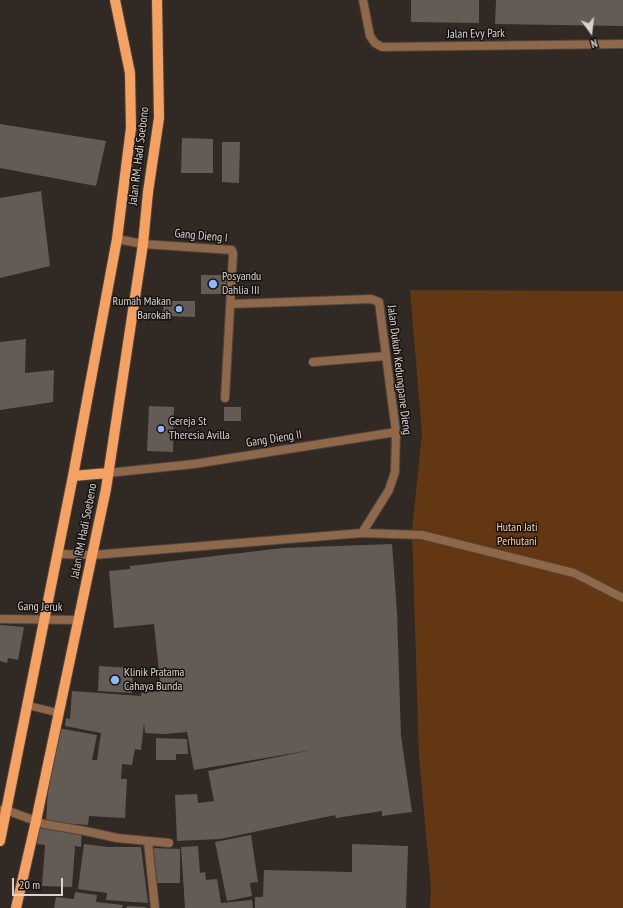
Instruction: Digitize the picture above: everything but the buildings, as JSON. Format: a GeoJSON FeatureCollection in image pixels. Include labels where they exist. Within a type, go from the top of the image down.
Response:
{"type":"FeatureCollection","features":[{"type":"Feature","properties":{"kind":"main road","name":"Jalan RM. Hadi Soebono"},"geometry":{"type":"LineString","coordinates":[[114,0],[130,73],[131,128],[117,239]]}},
{"type":"Feature","properties":{"kind":"main road","name":"Jalan RM. Hadi Soebono"},"geometry":{"type":"LineString","coordinates":[[143,244],[148,192],[159,118],[156,0]]}},
{"type":"Feature","properties":{"kind":"main road","name":"Jalan RM Hadi Soebeno"},"geometry":{"type":"LineString","coordinates":[[0,841],[3,810],[58,554],[117,239]]}},
{"type":"Feature","properties":{"kind":"main road","name":"Jalan RM Hadi Soebeno"},"geometry":{"type":"LineString","coordinates":[[16,908],[93,555],[108,473],[143,244]]}},
{"type":"Feature","properties":{"kind":"main road"},"geometry":{"type":"LineString","coordinates":[[73,476],[108,473]]}},
{"type":"Feature","properties":{"kind":"street","name":"Jalan Evy Park"},"geometry":{"type":"LineString","coordinates":[[362,0],[370,36],[375,43],[382,47],[623,44]]}},
{"type":"Feature","properties":{"kind":"street","name":"Gang Dieng I"},"geometry":{"type":"LineString","coordinates":[[117,239],[143,244],[232,250],[234,254],[225,398]]}},
{"type":"Feature","properties":{"kind":"street","name":"Jalan Dukuh Kedungpane Dieng"},"geometry":{"type":"LineString","coordinates":[[231,304],[375,300],[379,304],[396,432],[396,464],[393,480],[362,533]]}},
{"type":"Feature","properties":{"kind":"street"},"geometry":{"type":"LineString","coordinates":[[313,362],[386,356]]}},
{"type":"Feature","properties":{"kind":"street","name":"Gang Dieng II"},"geometry":{"type":"LineString","coordinates":[[108,473],[194,464],[396,432]]}},
{"type":"Feature","properties":{"kind":"street"},"geometry":{"type":"LineString","coordinates":[[58,554],[93,555],[362,533],[422,535],[574,573],[623,598]]}},
{"type":"Feature","properties":{"kind":"street","name":"Gang Jeruk"},"geometry":{"type":"LineString","coordinates":[[0,618],[79,620]]}},
{"type":"Feature","properties":{"kind":"street"},"geometry":{"type":"LineString","coordinates":[[3,810],[36,821],[117,838],[169,843]]}},
{"type":"Feature","properties":{"kind":"street"},"geometry":{"type":"LineString","coordinates":[[148,842],[155,908]]}},
{"type":"Feature","properties":{"kind":"lane"},"geometry":{"type":"LineString","coordinates":[[26,705],[59,713]]}},
{"type":"Feature","properties":{"kind":"green space","name":"Hutan Jati Perhutani"},"geometry":{"type":"Polygon","coordinates":[[[410,290],[623,291],[623,908],[430,908],[431,889],[419,757],[412,531],[422,433],[410,290]]]}},
{"type":"Feature","properties":{"kind":"place","name":"Posyandu Dahlia III"},"geometry":{"type":"Point","coordinates":[213,284]}},
{"type":"Feature","properties":{"kind":"place","name":"Rumah Makan Barokah"},"geometry":{"type":"Point","coordinates":[179,309]}},
{"type":"Feature","properties":{"kind":"place","name":"Gereja St Theresia Avilla"},"geometry":{"type":"Point","coordinates":[161,429]}},
{"type":"Feature","properties":{"kind":"place","name":"Klinik Pratama Cahaya Bunda"},"geometry":{"type":"Point","coordinates":[115,680]}}]}
